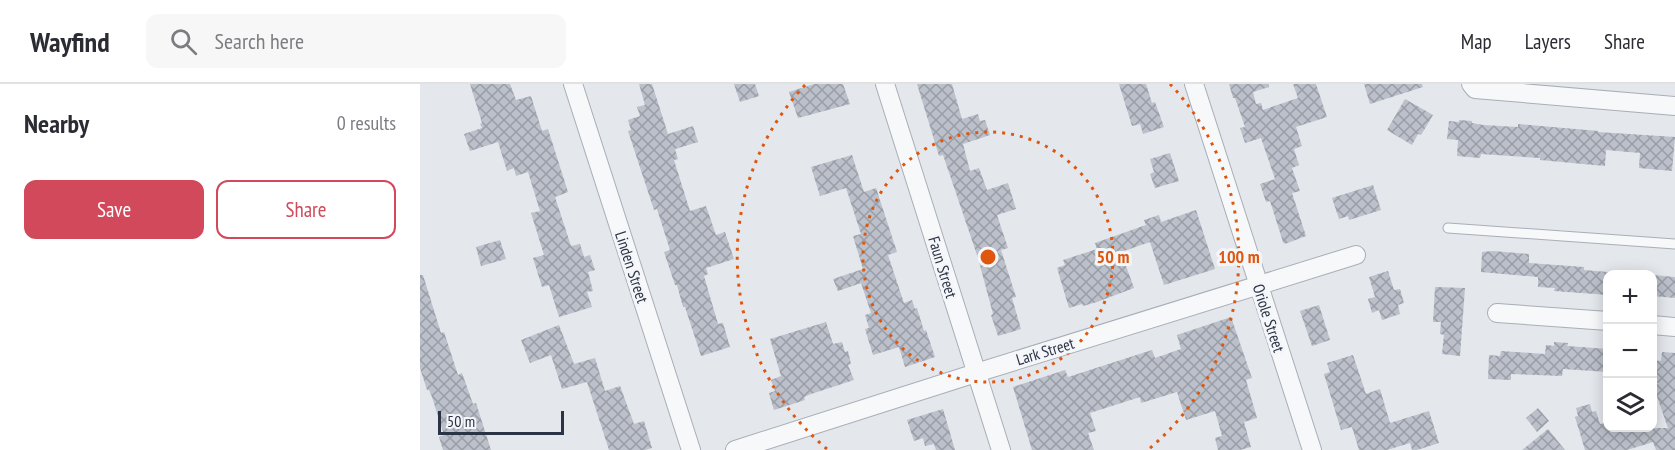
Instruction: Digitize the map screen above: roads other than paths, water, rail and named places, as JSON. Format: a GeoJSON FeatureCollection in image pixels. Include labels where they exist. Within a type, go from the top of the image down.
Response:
{"type":"FeatureCollection","features":[{"type":"Feature","properties":{"kind":"street","name":"Linden Street"},"geometry":{"type":"LineString","coordinates":[[573,84],[691,450]]}},
{"type":"Feature","properties":{"kind":"street","name":"Faun Street"},"geometry":{"type":"LineString","coordinates":[[885,84],[1001,450]]}},
{"type":"Feature","properties":{"kind":"street","name":"Oriole Street"},"geometry":{"type":"LineString","coordinates":[[1194,84],[1312,450]]}},
{"type":"Feature","properties":{"kind":"street"},"geometry":{"type":"LineString","coordinates":[[1471,84],[1474,88],[1675,106]]}},
{"type":"Feature","properties":{"kind":"street","name":"Lark Street"},"geometry":{"type":"LineString","coordinates":[[735,450],[1356,255]]}},
{"type":"Feature","properties":{"kind":"street"},"geometry":{"type":"LineString","coordinates":[[1497,313],[1603,321]]}},
{"type":"Feature","properties":{"kind":"street"},"geometry":{"type":"LineString","coordinates":[[1657,325],[1675,327]]}},
{"type":"Feature","properties":{"kind":"lane"},"geometry":{"type":"LineString","coordinates":[[1448,228],[1675,244]]}}]}
